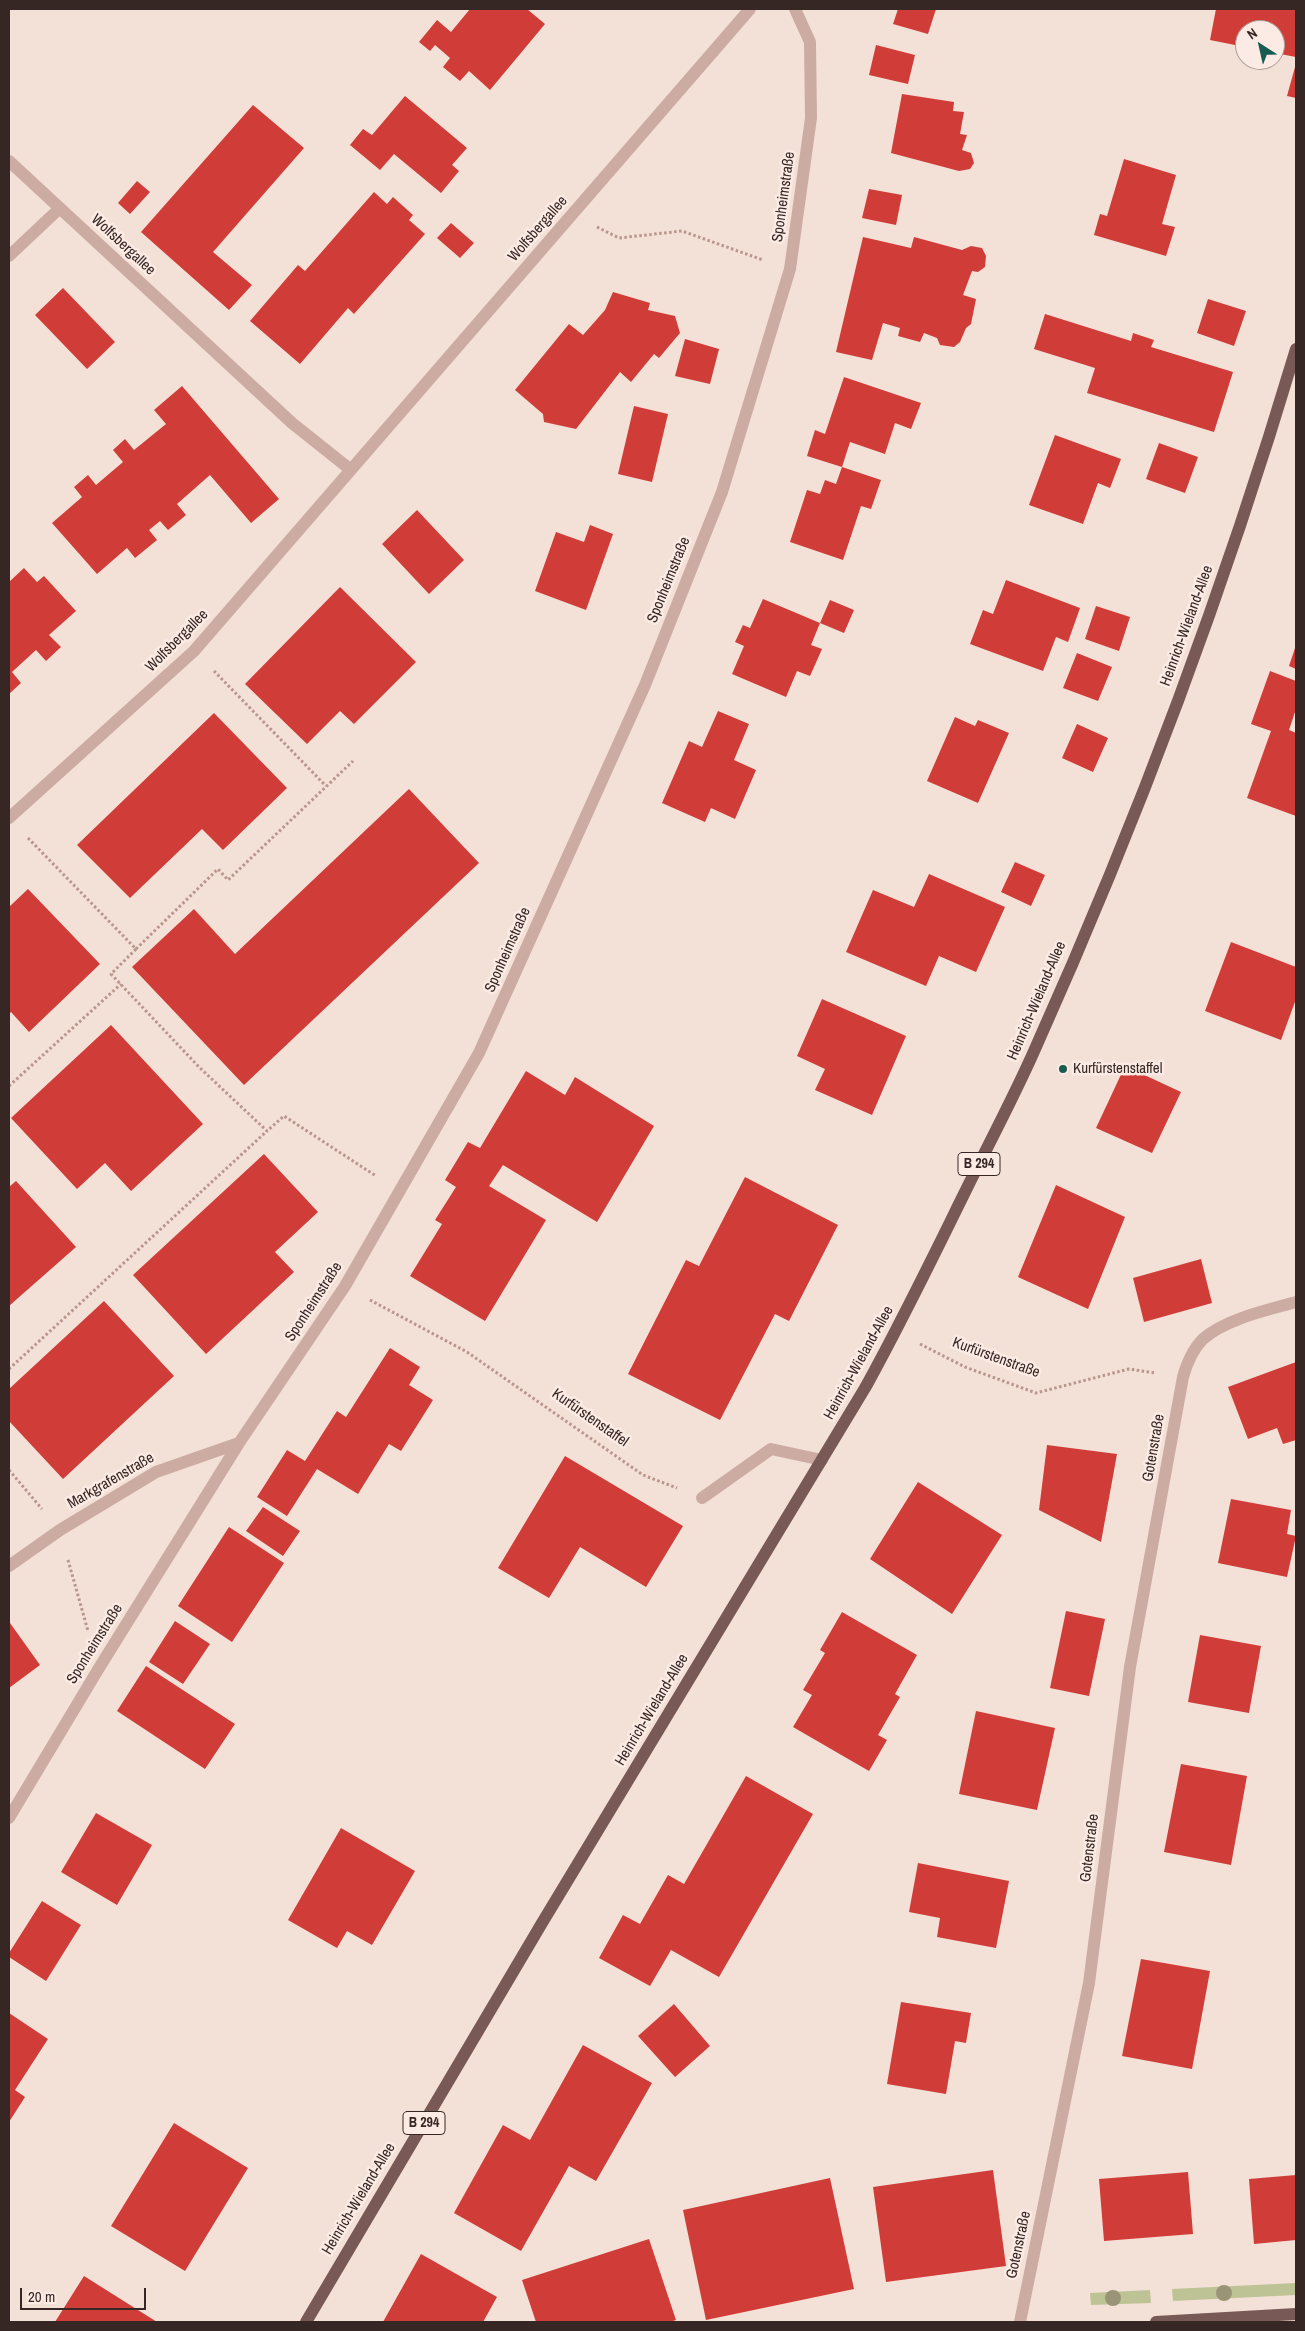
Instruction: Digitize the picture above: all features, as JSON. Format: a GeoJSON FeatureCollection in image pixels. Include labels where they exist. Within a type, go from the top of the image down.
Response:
{"type":"FeatureCollection","features":[{"type":"Feature","properties":{"kind":"main road","name":"Heinrich-Wieland-Allee"},"geometry":{"type":"LineString","coordinates":[[306,2322],[542,1923],[822,1460],[896,1333],[1035,1050],[1126,832],[1183,686],[1240,527],[1296,349]]}},
{"type":"Feature","properties":{"kind":"main road"},"geometry":{"type":"LineString","coordinates":[[1156,2322],[1262,2319],[1296,2314]]}},
{"type":"Feature","properties":{"kind":"street","name":"Wolfsbergallee"},"geometry":{"type":"LineString","coordinates":[[9,818],[194,651],[750,9]]}},
{"type":"Feature","properties":{"kind":"street","name":"Sponheimstraße"},"geometry":{"type":"LineString","coordinates":[[9,1818],[98,1668],[239,1443],[345,1286],[479,1054],[645,685],[722,492],[790,269],[812,118],[810,42],[795,9]]}},
{"type":"Feature","properties":{"kind":"street","name":"Wolfsbergallee"},"geometry":{"type":"LineString","coordinates":[[9,161],[292,423],[351,470]]}},
{"type":"Feature","properties":{"kind":"street"},"geometry":{"type":"LineString","coordinates":[[9,256],[60,208]]}},
{"type":"Feature","properties":{"kind":"street"},"geometry":{"type":"LineString","coordinates":[[1183,1376],[1189,1360],[1204,1339],[1234,1321],[1296,1302]]}},
{"type":"Feature","properties":{"kind":"street","name":"Gotenstraße"},"geometry":{"type":"LineString","coordinates":[[1020,2322],[1089,1983],[1130,1667],[1183,1376]]}},
{"type":"Feature","properties":{"kind":"street","name":"Markgrafenstraße"},"geometry":{"type":"LineString","coordinates":[[9,1566],[60,1530],[156,1472],[239,1443]]}},
{"type":"Feature","properties":{"kind":"street"},"geometry":{"type":"LineString","coordinates":[[702,1498],[771,1449],[822,1460]]}},
{"type":"Feature","properties":{"kind":"path"},"geometry":{"type":"LineString","coordinates":[[573,214],[618,238],[682,232],[790,269]]}},
{"type":"Feature","properties":{"kind":"path"},"geometry":{"type":"LineString","coordinates":[[194,651],[326,786]]}},
{"type":"Feature","properties":{"kind":"path"},"geometry":{"type":"LineString","coordinates":[[268,1131],[199,1067],[111,974],[218,869],[228,880],[353,761]]}},
{"type":"Feature","properties":{"kind":"path"},"geometry":{"type":"LineString","coordinates":[[22,833],[136,949]]}},
{"type":"Feature","properties":{"kind":"path"},"geometry":{"type":"LineString","coordinates":[[9,1086],[121,984]]}},
{"type":"Feature","properties":{"kind":"path"},"geometry":{"type":"LineString","coordinates":[[9,1369],[284,1116],[399,1192]]}},
{"type":"Feature","properties":{"kind":"path","name":"Kurfürstenstaffel"},"geometry":{"type":"LineString","coordinates":[[345,1286],[466,1352],[644,1475],[702,1498]]}},
{"type":"Feature","properties":{"kind":"path","name":"Kurfürstenstraße"},"geometry":{"type":"LineString","coordinates":[[896,1333],[965,1367],[1036,1393],[1129,1369],[1183,1376]]}},
{"type":"Feature","properties":{"kind":"path"},"geometry":{"type":"LineString","coordinates":[[9,1470],[60,1530],[98,1668]]}},
{"type":"Feature","properties":{"kind":"green space"},"geometry":{"type":"Polygon","coordinates":[[[1296,2283],[1296,2295],[1173,2301],[1172,2289],[1296,2283]]]}},
{"type":"Feature","properties":{"kind":"green space"},"geometry":{"type":"Polygon","coordinates":[[[1150,2290],[1151,2303],[1091,2305],[1090,2293],[1150,2290]]]}},
{"type":"Feature","properties":{"kind":"building"},"geometry":{"type":"Polygon","coordinates":[[[470,9],[527,9],[545,24],[490,90],[469,71],[460,81],[443,67],[450,58],[435,45],[430,51],[419,42],[437,20],[451,32],[470,9]]]}},
{"type":"Feature","properties":{"kind":"building"},"geometry":{"type":"Polygon","coordinates":[[[898,9],[936,9],[928,34],[893,24],[898,9]]]}},
{"type":"Feature","properties":{"kind":"building"},"geometry":{"type":"Polygon","coordinates":[[[1216,9],[1296,9],[1296,57],[1285,55],[1285,20],[1235,20],[1235,45],[1210,40],[1216,9]]]}},
{"type":"Feature","properties":{"kind":"building"},"geometry":{"type":"Polygon","coordinates":[[[876,45],[915,55],[908,84],[869,75],[876,45]]]}},
{"type":"Feature","properties":{"kind":"building"},"geometry":{"type":"Polygon","coordinates":[[[1296,67],[1296,98],[1287,96],[1296,67]]]}},
{"type":"Feature","properties":{"kind":"building"},"geometry":{"type":"Polygon","coordinates":[[[902,94],[954,102],[953,111],[964,112],[960,134],[967,135],[962,150],[971,153],[974,163],[970,169],[959,171],[891,153],[902,94]]]}},
{"type":"Feature","properties":{"kind":"building"},"geometry":{"type":"Polygon","coordinates":[[[405,96],[467,148],[452,165],[459,171],[441,193],[394,154],[380,170],[350,145],[363,129],[372,135],[405,96]]]}},
{"type":"Feature","properties":{"kind":"building"},"geometry":{"type":"Polygon","coordinates":[[[253,105],[304,148],[213,252],[252,285],[229,310],[141,232],[253,105]]]}},
{"type":"Feature","properties":{"kind":"building"},"geometry":{"type":"Polygon","coordinates":[[[1124,159],[1176,175],[1162,224],[1175,227],[1166,256],[1094,235],[1100,214],[1107,216],[1124,159]]]}},
{"type":"Feature","properties":{"kind":"building"},"geometry":{"type":"Polygon","coordinates":[[[137,181],[150,192],[130,214],[118,203],[137,181]]]}},
{"type":"Feature","properties":{"kind":"building"},"geometry":{"type":"Polygon","coordinates":[[[869,189],[902,195],[896,225],[862,218],[869,189]]]}},
{"type":"Feature","properties":{"kind":"building"},"geometry":{"type":"Polygon","coordinates":[[[374,192],[387,204],[393,197],[413,215],[409,220],[425,234],[354,314],[348,308],[300,364],[250,321],[298,265],[305,271],[374,192]]]}},
{"type":"Feature","properties":{"kind":"building"},"geometry":{"type":"Polygon","coordinates":[[[451,223],[474,243],[460,258],[437,238],[451,223]]]}},
{"type":"Feature","properties":{"kind":"building"},"geometry":{"type":"Polygon","coordinates":[[[863,237],[911,248],[914,237],[962,250],[971,246],[982,248],[986,256],[985,267],[978,272],[972,271],[963,295],[976,299],[971,324],[966,328],[960,342],[954,347],[940,345],[937,338],[924,333],[920,342],[898,336],[900,328],[883,323],[872,360],[836,352],[863,237]]]}},
{"type":"Feature","properties":{"kind":"building"},"geometry":{"type":"Polygon","coordinates":[[[63,288],[115,342],[87,369],[35,315],[63,288]]]}},
{"type":"Feature","properties":{"kind":"building"},"geometry":{"type":"Polygon","coordinates":[[[613,292],[650,303],[648,310],[675,316],[680,333],[659,358],[654,354],[631,382],[620,372],[576,429],[544,422],[543,414],[515,390],[569,324],[583,335],[605,310],[613,292]]]}},
{"type":"Feature","properties":{"kind":"building"},"geometry":{"type":"Polygon","coordinates":[[[1208,299],[1246,311],[1234,346],[1197,333],[1208,299]]]}},
{"type":"Feature","properties":{"kind":"building"},"geometry":{"type":"Polygon","coordinates":[[[1045,314],[1131,341],[1133,333],[1154,340],[1151,347],[1233,372],[1214,432],[1087,393],[1095,368],[1034,349],[1045,314]]]}},
{"type":"Feature","properties":{"kind":"building"},"geometry":{"type":"Polygon","coordinates":[[[685,339],[719,349],[710,384],[675,376],[685,339]]]}},
{"type":"Feature","properties":{"kind":"building"},"geometry":{"type":"Polygon","coordinates":[[[844,377],[921,403],[911,429],[895,423],[885,454],[850,442],[842,467],[807,456],[815,430],[825,434],[844,377]]]}},
{"type":"Feature","properties":{"kind":"building"},"geometry":{"type":"Polygon","coordinates":[[[182,386],[279,499],[251,523],[210,475],[177,504],[186,515],[168,530],[160,521],[149,530],[157,540],[135,558],[127,548],[97,574],[52,523],[82,497],[74,487],[88,475],[96,485],[123,462],[113,450],[125,439],[134,450],[166,424],[154,410],[182,386]]]}},
{"type":"Feature","properties":{"kind":"building"},"geometry":{"type":"Polygon","coordinates":[[[634,406],[668,414],[652,482],[618,474],[634,406]]]}},
{"type":"Feature","properties":{"kind":"building"},"geometry":{"type":"Polygon","coordinates":[[[1055,435],[1121,459],[1110,488],[1098,483],[1083,524],[1029,505],[1055,435]]]}},
{"type":"Feature","properties":{"kind":"building"},"geometry":{"type":"Polygon","coordinates":[[[1159,443],[1198,457],[1185,493],[1146,479],[1159,443]]]}},
{"type":"Feature","properties":{"kind":"building"},"geometry":{"type":"Polygon","coordinates":[[[842,467],[881,480],[871,509],[861,506],[843,560],[790,542],[807,490],[820,494],[825,480],[836,484],[842,467]]]}},
{"type":"Feature","properties":{"kind":"building"},"geometry":{"type":"Polygon","coordinates":[[[417,510],[464,560],[429,594],[382,544],[417,510]]]}},
{"type":"Feature","properties":{"kind":"building"},"geometry":{"type":"Polygon","coordinates":[[[590,525],[613,534],[586,610],[535,591],[556,532],[584,542],[590,525]]]}},
{"type":"Feature","properties":{"kind":"building"},"geometry":{"type":"Polygon","coordinates":[[[24,568],[37,582],[44,576],[76,611],[49,635],[61,647],[46,661],[36,650],[12,672],[21,683],[9,694],[9,582],[24,568]]]}},
{"type":"Feature","properties":{"kind":"building"},"geometry":{"type":"Polygon","coordinates":[[[1006,580],[1080,608],[1068,642],[1056,637],[1043,671],[970,644],[983,610],[993,614],[1006,580]]]}},
{"type":"Feature","properties":{"kind":"building"},"geometry":{"type":"Polygon","coordinates":[[[340,587],[416,662],[354,724],[340,711],[307,744],[245,684],[340,587]]]}},
{"type":"Feature","properties":{"kind":"building"},"geometry":{"type":"Polygon","coordinates":[[[763,599],[820,623],[811,645],[822,649],[810,676],[797,671],[786,697],[732,674],[744,646],[735,642],[743,625],[750,628],[763,599]]]}},
{"type":"Feature","properties":{"kind":"building"},"geometry":{"type":"Polygon","coordinates":[[[830,600],[854,610],[844,633],[820,623],[830,600]]]}},
{"type":"Feature","properties":{"kind":"building"},"geometry":{"type":"Polygon","coordinates":[[[1096,606],[1130,617],[1119,651],[1085,639],[1096,606]]]}},
{"type":"Feature","properties":{"kind":"building"},"geometry":{"type":"Polygon","coordinates":[[[1296,645],[1296,669],[1289,666],[1296,645]]]}},
{"type":"Feature","properties":{"kind":"building"},"geometry":{"type":"Polygon","coordinates":[[[1077,653],[1112,667],[1098,701],[1063,688],[1077,653]]]}},
{"type":"Feature","properties":{"kind":"building"},"geometry":{"type":"Polygon","coordinates":[[[1270,671],[1296,681],[1296,709],[1289,730],[1296,733],[1296,816],[1247,798],[1271,731],[1251,724],[1270,671]]]}},
{"type":"Feature","properties":{"kind":"building"},"geometry":{"type":"Polygon","coordinates":[[[718,711],[749,724],[734,760],[756,770],[735,819],[711,808],[705,822],[662,803],[689,741],[702,747],[718,711]]]}},
{"type":"Feature","properties":{"kind":"building"},"geometry":{"type":"Polygon","coordinates":[[[214,713],[287,788],[223,850],[202,829],[130,898],[77,845],[214,713]]]}},
{"type":"Feature","properties":{"kind":"building"},"geometry":{"type":"Polygon","coordinates":[[[955,717],[975,726],[978,720],[1009,733],[978,803],[927,781],[955,717]]]}},
{"type":"Feature","properties":{"kind":"building"},"geometry":{"type":"Polygon","coordinates":[[[1077,724],[1108,738],[1093,772],[1062,758],[1077,724]]]}},
{"type":"Feature","properties":{"kind":"building"},"geometry":{"type":"Polygon","coordinates":[[[409,789],[479,863],[244,1085],[132,967],[194,909],[235,954],[409,789]]]}},
{"type":"Feature","properties":{"kind":"building"},"geometry":{"type":"Polygon","coordinates":[[[1015,862],[1045,875],[1031,906],[1001,892],[1015,862]]]}},
{"type":"Feature","properties":{"kind":"building"},"geometry":{"type":"Polygon","coordinates":[[[929,874],[1005,907],[976,972],[939,956],[926,986],[846,952],[873,890],[914,907],[929,874]]]}},
{"type":"Feature","properties":{"kind":"building"},"geometry":{"type":"Polygon","coordinates":[[[28,889],[100,964],[29,1032],[11,1012],[9,1014],[9,907],[28,889]]]}},
{"type":"Feature","properties":{"kind":"building"},"geometry":{"type":"Polygon","coordinates":[[[1231,942],[1296,967],[1296,999],[1281,1040],[1205,1011],[1231,942]]]}},
{"type":"Feature","properties":{"kind":"building"},"geometry":{"type":"Polygon","coordinates":[[[822,999],[906,1036],[872,1115],[815,1090],[825,1069],[797,1056],[822,999]]]}},
{"type":"Feature","properties":{"kind":"building"},"geometry":{"type":"Polygon","coordinates":[[[111,1025],[203,1124],[131,1191],[105,1163],[77,1189],[11,1118],[111,1025]]]}},
{"type":"Feature","properties":{"kind":"building"},"geometry":{"type":"Polygon","coordinates":[[[1125,1066],[1181,1092],[1152,1153],[1096,1128],[1125,1066]]]}},
{"type":"Feature","properties":{"kind":"building"},"geometry":{"type":"Polygon","coordinates":[[[526,1071],[565,1095],[575,1077],[654,1126],[597,1222],[503,1165],[489,1186],[546,1220],[485,1321],[410,1276],[442,1224],[435,1220],[456,1187],[445,1180],[468,1142],[480,1148],[526,1071]]]}},
{"type":"Feature","properties":{"kind":"building"},"geometry":{"type":"Polygon","coordinates":[[[264,1154],[318,1212],[275,1252],[294,1272],[206,1354],[133,1275],[264,1154]]]}},
{"type":"Feature","properties":{"kind":"building"},"geometry":{"type":"Polygon","coordinates":[[[745,1177],[838,1225],[789,1321],[775,1314],[720,1420],[628,1374],[686,1260],[699,1266],[745,1177]]]}},
{"type":"Feature","properties":{"kind":"building"},"geometry":{"type":"Polygon","coordinates":[[[16,1181],[76,1247],[9,1306],[9,1187],[16,1181]]]}},
{"type":"Feature","properties":{"kind":"building"},"geometry":{"type":"Polygon","coordinates":[[[1056,1185],[1125,1217],[1088,1309],[1018,1277],[1056,1185]]]}},
{"type":"Feature","properties":{"kind":"building"},"geometry":{"type":"Polygon","coordinates":[[[1201,1259],[1212,1303],[1144,1322],[1133,1278],[1201,1259]]]}},
{"type":"Feature","properties":{"kind":"building"},"geometry":{"type":"Polygon","coordinates":[[[104,1301],[174,1376],[63,1479],[9,1421],[9,1389],[104,1301]]]}},
{"type":"Feature","properties":{"kind":"building"},"geometry":{"type":"Polygon","coordinates":[[[390,1348],[420,1367],[409,1385],[433,1400],[401,1451],[389,1444],[358,1494],[317,1469],[287,1516],[257,1497],[287,1450],[305,1461],[337,1411],[346,1417],[390,1348]]]}},
{"type":"Feature","properties":{"kind":"building"},"geometry":{"type":"Polygon","coordinates":[[[1296,1362],[1296,1440],[1283,1444],[1277,1428],[1248,1439],[1228,1387],[1296,1362]]]}},
{"type":"Feature","properties":{"kind":"building"},"geometry":{"type":"Polygon","coordinates":[[[1047,1445],[1117,1454],[1101,1542],[1039,1510],[1047,1445]]]}},
{"type":"Feature","properties":{"kind":"building"},"geometry":{"type":"Polygon","coordinates":[[[565,1456],[683,1526],[646,1587],[580,1547],[549,1598],[498,1568],[565,1456]]]}},
{"type":"Feature","properties":{"kind":"building"},"geometry":{"type":"Polygon","coordinates":[[[918,1482],[1002,1535],[952,1614],[870,1559],[918,1482]]]}},
{"type":"Feature","properties":{"kind":"building"},"geometry":{"type":"Polygon","coordinates":[[[1231,1499],[1291,1510],[1287,1534],[1296,1536],[1287,1577],[1218,1563],[1231,1499]]]}},
{"type":"Feature","properties":{"kind":"building"},"geometry":{"type":"Polygon","coordinates":[[[263,1507],[300,1531],[283,1556],[246,1531],[263,1507]]]}},
{"type":"Feature","properties":{"kind":"building"},"geometry":{"type":"Polygon","coordinates":[[[229,1527],[284,1563],[232,1642],[178,1606],[229,1527]]]}},
{"type":"Feature","properties":{"kind":"building"},"geometry":{"type":"Polygon","coordinates":[[[1066,1611],[1105,1619],[1089,1696],[1050,1688],[1066,1611]]]}},
{"type":"Feature","properties":{"kind":"building"},"geometry":{"type":"Polygon","coordinates":[[[842,1612],[917,1655],[895,1694],[900,1697],[878,1735],[887,1740],[869,1771],[793,1727],[812,1695],[803,1690],[825,1653],[820,1650],[842,1612]]]}},
{"type":"Feature","properties":{"kind":"building"},"geometry":{"type":"Polygon","coordinates":[[[175,1621],[210,1644],[183,1684],[149,1662],[175,1621]]]}},
{"type":"Feature","properties":{"kind":"building"},"geometry":{"type":"Polygon","coordinates":[[[9,1624],[40,1665],[9,1688],[9,1624]]]}},
{"type":"Feature","properties":{"kind":"building"},"geometry":{"type":"Polygon","coordinates":[[[1200,1635],[1261,1646],[1249,1713],[1188,1702],[1200,1635]]]}},
{"type":"Feature","properties":{"kind":"building"},"geometry":{"type":"Polygon","coordinates":[[[146,1666],[235,1724],[205,1769],[117,1711],[146,1666]]]}},
{"type":"Feature","properties":{"kind":"building"},"geometry":{"type":"Polygon","coordinates":[[[976,1711],[1055,1728],[1037,1810],[959,1794],[976,1711]]]}},
{"type":"Feature","properties":{"kind":"building"},"geometry":{"type":"Polygon","coordinates":[[[1181,1764],[1247,1776],[1231,1865],[1164,1852],[1181,1764]]]}},
{"type":"Feature","properties":{"kind":"building"},"geometry":{"type":"Polygon","coordinates":[[[746,1776],[813,1814],[719,1977],[671,1950],[650,1986],[599,1958],[623,1915],[640,1924],[668,1875],[684,1884],[746,1776]]]}},
{"type":"Feature","properties":{"kind":"building"},"geometry":{"type":"Polygon","coordinates":[[[96,1813],[152,1845],[117,1905],[61,1872],[96,1813]]]}},
{"type":"Feature","properties":{"kind":"building"},"geometry":{"type":"Polygon","coordinates":[[[341,1828],[415,1871],[372,1945],[347,1931],[337,1948],[288,1920],[341,1828]]]}},
{"type":"Feature","properties":{"kind":"building"},"geometry":{"type":"Polygon","coordinates":[[[918,1863],[1009,1881],[996,1948],[937,1937],[940,1918],[909,1912],[918,1863]]]}},
{"type":"Feature","properties":{"kind":"building"},"geometry":{"type":"Polygon","coordinates":[[[42,1901],[81,1925],[46,1981],[9,1957],[9,1953],[42,1901]]]}},
{"type":"Feature","properties":{"kind":"building"},"geometry":{"type":"Polygon","coordinates":[[[1141,1959],[1210,1971],[1192,2069],[1122,2056],[1141,1959]]]}},
{"type":"Feature","properties":{"kind":"building"},"geometry":{"type":"Polygon","coordinates":[[[901,2002],[971,2013],[966,2043],[955,2041],[946,2094],[887,2084],[901,2002]]]}},
{"type":"Feature","properties":{"kind":"building"},"geometry":{"type":"Polygon","coordinates":[[[674,2004],[710,2046],[675,2077],[638,2036],[674,2004]]]}},
{"type":"Feature","properties":{"kind":"building"},"geometry":{"type":"Polygon","coordinates":[[[9,2013],[48,2039],[15,2090],[25,2097],[9,2122],[9,2013]]]}},
{"type":"Feature","properties":{"kind":"building"},"geometry":{"type":"Polygon","coordinates":[[[583,2045],[652,2083],[596,2181],[569,2166],[521,2251],[454,2213],[503,2125],[530,2140],[583,2045]]]}},
{"type":"Feature","properties":{"kind":"building"},"geometry":{"type":"Polygon","coordinates":[[[174,2123],[248,2168],[185,2271],[111,2226],[174,2123]]]}},
{"type":"Feature","properties":{"kind":"building"},"geometry":{"type":"Polygon","coordinates":[[[993,2170],[1006,2266],[886,2282],[873,2187],[993,2170]]]}},
{"type":"Feature","properties":{"kind":"building"},"geometry":{"type":"Polygon","coordinates":[[[1188,2172],[1193,2234],[1104,2241],[1099,2179],[1188,2172]]]}},
{"type":"Feature","properties":{"kind":"building"},"geometry":{"type":"Polygon","coordinates":[[[1296,2175],[1296,2240],[1254,2244],[1249,2179],[1296,2175]]]}},
{"type":"Feature","properties":{"kind":"building"},"geometry":{"type":"Polygon","coordinates":[[[830,2178],[854,2289],[706,2320],[683,2210],[830,2178]]]}},
{"type":"Feature","properties":{"kind":"building"},"geometry":{"type":"Polygon","coordinates":[[[649,2239],[676,2320],[670,2322],[536,2322],[522,2280],[649,2239]]]}},
{"type":"Feature","properties":{"kind":"building"},"geometry":{"type":"Polygon","coordinates":[[[421,2254],[497,2297],[483,2322],[383,2322],[421,2254]]]}},
{"type":"Feature","properties":{"kind":"building"},"geometry":{"type":"Polygon","coordinates":[[[84,2276],[157,2322],[55,2322],[84,2276]]]}},
{"type":"Feature","properties":{"kind":"place","name":"Kurfürstenstaffel"},"geometry":{"type":"Point","coordinates":[1063,1069]}}]}
